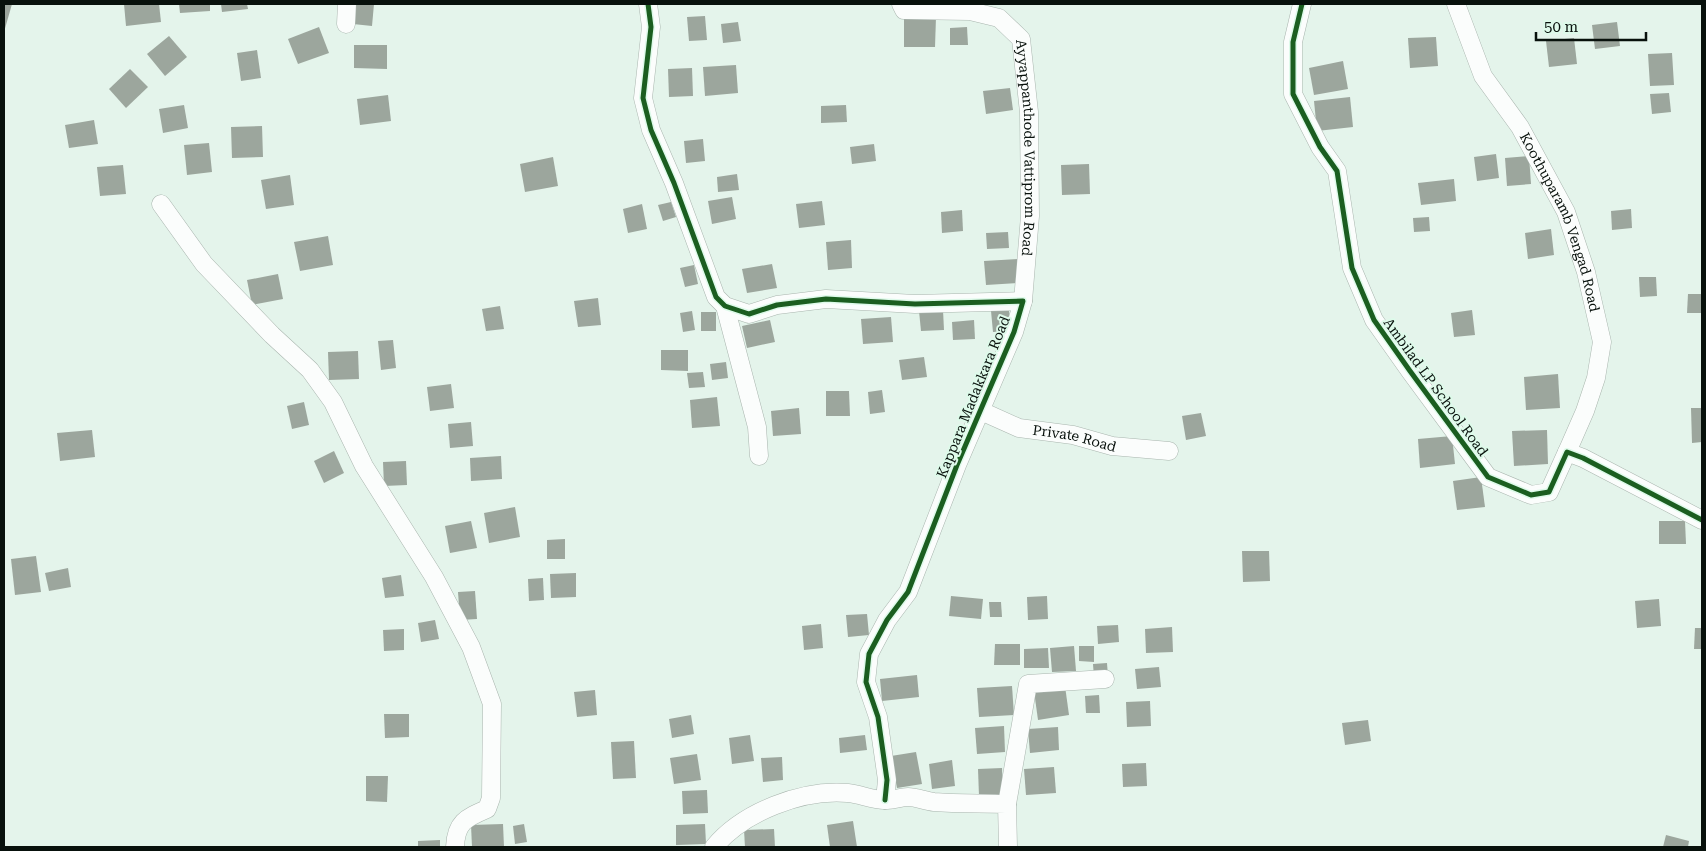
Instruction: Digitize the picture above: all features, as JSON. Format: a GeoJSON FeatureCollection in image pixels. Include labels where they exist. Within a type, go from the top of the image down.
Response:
{"type":"FeatureCollection","features":[{"type":"Feature","properties":{"kind":"street"},"geometry":{"type":"LineString","coordinates":[[346,24],[347,4]]}},
{"type":"Feature","properties":{"kind":"street"},"geometry":{"type":"LineString","coordinates":[[648,4],[651,27],[643,98],[651,130],[674,184],[716,297],[725,306],[757,427],[760,456]]}},
{"type":"Feature","properties":{"kind":"street","name":"Ayyappanthode Vattiprom Road"},"geometry":{"type":"LineString","coordinates":[[901,4],[904,10],[970,11],[999,18],[1021,39],[1029,112],[1030,216],[1023,301]]}},
{"type":"Feature","properties":{"kind":"street","name":"Ambilad LP School Road"},"geometry":{"type":"LineString","coordinates":[[1302,4],[1293,42],[1293,94],[1320,147],[1336,171],[1352,268],[1374,320],[1488,477],[1531,495],[1549,492],[1567,452]]}},
{"type":"Feature","properties":{"kind":"street","name":"Koothuparamb Vengad Road"},"geometry":{"type":"LineString","coordinates":[[1456,4],[1483,76],[1520,127],[1566,212],[1586,272],[1602,342],[1596,378],[1585,411],[1567,452]]}},
{"type":"Feature","properties":{"kind":"street"},"geometry":{"type":"LineString","coordinates":[[161,204],[204,264],[272,335],[310,370],[333,402],[364,466],[434,576],[470,647],[492,704],[491,798],[487,809],[468,817],[460,824],[455,847]]}},
{"type":"Feature","properties":{"kind":"street","name":"Kappara Madakkara Road"},"geometry":{"type":"LineString","coordinates":[[725,306],[749,314],[778,305],[826,299],[916,304],[1023,301],[1014,332],[957,465],[908,592],[887,620],[868,654],[866,682],[878,717],[887,780],[886,800]]}},
{"type":"Feature","properties":{"kind":"street","name":"Private Road"},"geometry":{"type":"LineString","coordinates":[[980,411],[1019,428],[1073,434],[1112,446],[1169,452]]}},
{"type":"Feature","properties":{"kind":"street"},"geometry":{"type":"LineString","coordinates":[[1567,452],[1583,458],[1702,520]]}},
{"type":"Feature","properties":{"kind":"street"},"geometry":{"type":"LineString","coordinates":[[1008,847],[1007,804],[1028,684],[1105,679]]}},
{"type":"Feature","properties":{"kind":"street"},"geometry":{"type":"LineString","coordinates":[[714,847],[723,837],[748,819],[790,799],[823,793],[848,793],[886,800],[908,797],[934,802],[1007,804]]}},
{"type":"Feature","properties":{"kind":"building"},"geometry":{"type":"Polygon","coordinates":[[[4,4],[12,4],[4,32],[4,4]]]}},
{"type":"Feature","properties":{"kind":"building"},"geometry":{"type":"Polygon","coordinates":[[[124,4],[159,4],[161,22],[126,26],[124,4]]]}},
{"type":"Feature","properties":{"kind":"building"},"geometry":{"type":"Polygon","coordinates":[[[179,4],[210,4],[210,11],[180,13],[179,4]]]}},
{"type":"Feature","properties":{"kind":"building"},"geometry":{"type":"Polygon","coordinates":[[[221,4],[247,4],[248,9],[222,12],[221,4]]]}},
{"type":"Feature","properties":{"kind":"building"},"geometry":{"type":"Polygon","coordinates":[[[355,4],[374,4],[372,26],[353,24],[355,4]]]}},
{"type":"Feature","properties":{"kind":"building"},"geometry":{"type":"Polygon","coordinates":[[[705,16],[707,40],[689,41],[687,17],[705,16]]]}},
{"type":"Feature","properties":{"kind":"building"},"geometry":{"type":"Polygon","coordinates":[[[904,17],[936,17],[935,47],[904,47],[904,17]]]}},
{"type":"Feature","properties":{"kind":"building"},"geometry":{"type":"Polygon","coordinates":[[[738,22],[741,41],[723,43],[721,24],[738,22]]]}},
{"type":"Feature","properties":{"kind":"building"},"geometry":{"type":"Polygon","coordinates":[[[1617,22],[1620,46],[1595,49],[1592,25],[1617,22]]]}},
{"type":"Feature","properties":{"kind":"building"},"geometry":{"type":"Polygon","coordinates":[[[319,27],[329,53],[298,64],[288,39],[319,27]]]}},
{"type":"Feature","properties":{"kind":"building"},"geometry":{"type":"Polygon","coordinates":[[[967,27],[968,45],[950,45],[950,28],[967,27]]]}},
{"type":"Feature","properties":{"kind":"building"},"geometry":{"type":"Polygon","coordinates":[[[169,36],[187,57],[165,76],[147,54],[169,36]]]}},
{"type":"Feature","properties":{"kind":"building"},"geometry":{"type":"Polygon","coordinates":[[[1436,37],[1438,66],[1410,68],[1408,38],[1436,37]]]}},
{"type":"Feature","properties":{"kind":"building"},"geometry":{"type":"Polygon","coordinates":[[[1574,38],[1577,64],[1549,67],[1546,41],[1574,38]]]}},
{"type":"Feature","properties":{"kind":"building"},"geometry":{"type":"Polygon","coordinates":[[[354,45],[387,45],[387,69],[354,68],[354,45]]]}},
{"type":"Feature","properties":{"kind":"building"},"geometry":{"type":"Polygon","coordinates":[[[257,50],[261,78],[241,81],[237,53],[257,50]]]}},
{"type":"Feature","properties":{"kind":"building"},"geometry":{"type":"Polygon","coordinates":[[[1672,53],[1674,85],[1650,86],[1648,54],[1672,53]]]}},
{"type":"Feature","properties":{"kind":"building"},"geometry":{"type":"Polygon","coordinates":[[[1343,61],[1348,89],[1314,95],[1309,68],[1343,61]]]}},
{"type":"Feature","properties":{"kind":"building"},"geometry":{"type":"Polygon","coordinates":[[[736,65],[738,93],[705,96],[703,67],[736,65]]]}},
{"type":"Feature","properties":{"kind":"building"},"geometry":{"type":"Polygon","coordinates":[[[692,68],[693,96],[669,97],[668,69],[692,68]]]}},
{"type":"Feature","properties":{"kind":"building"},"geometry":{"type":"Polygon","coordinates":[[[130,69],[148,87],[126,108],[109,89],[130,69]]]}},
{"type":"Feature","properties":{"kind":"building"},"geometry":{"type":"Polygon","coordinates":[[[1010,88],[1013,110],[986,114],[983,91],[1010,88]]]}},
{"type":"Feature","properties":{"kind":"building"},"geometry":{"type":"Polygon","coordinates":[[[1669,93],[1671,112],[1652,114],[1650,94],[1669,93]]]}},
{"type":"Feature","properties":{"kind":"building"},"geometry":{"type":"Polygon","coordinates":[[[388,95],[391,121],[360,125],[357,99],[388,95]]]}},
{"type":"Feature","properties":{"kind":"building"},"geometry":{"type":"Polygon","coordinates":[[[1350,97],[1353,127],[1317,131],[1314,101],[1350,97]]]}},
{"type":"Feature","properties":{"kind":"building"},"geometry":{"type":"Polygon","coordinates":[[[184,105],[188,128],[163,133],[159,109],[184,105]]]}},
{"type":"Feature","properties":{"kind":"building"},"geometry":{"type":"Polygon","coordinates":[[[846,105],[847,122],[821,123],[821,106],[846,105]]]}},
{"type":"Feature","properties":{"kind":"building"},"geometry":{"type":"Polygon","coordinates":[[[94,120],[98,144],[69,148],[65,125],[94,120]]]}},
{"type":"Feature","properties":{"kind":"building"},"geometry":{"type":"Polygon","coordinates":[[[262,126],[263,157],[232,158],[231,127],[262,126]]]}},
{"type":"Feature","properties":{"kind":"building"},"geometry":{"type":"Polygon","coordinates":[[[703,139],[705,161],[686,163],[684,141],[703,139]]]}},
{"type":"Feature","properties":{"kind":"building"},"geometry":{"type":"Polygon","coordinates":[[[209,143],[212,172],[187,175],[184,145],[209,143]]]}},
{"type":"Feature","properties":{"kind":"building"},"geometry":{"type":"Polygon","coordinates":[[[874,144],[876,161],[852,164],[850,147],[874,144]]]}},
{"type":"Feature","properties":{"kind":"building"},"geometry":{"type":"Polygon","coordinates":[[[1496,154],[1499,178],[1477,181],[1474,157],[1496,154]]]}},
{"type":"Feature","properties":{"kind":"building"},"geometry":{"type":"Polygon","coordinates":[[[1529,156],[1531,184],[1507,186],[1505,158],[1529,156]]]}},
{"type":"Feature","properties":{"kind":"building"},"geometry":{"type":"Polygon","coordinates":[[[553,157],[558,186],[525,192],[520,164],[553,157]]]}},
{"type":"Feature","properties":{"kind":"building"},"geometry":{"type":"Polygon","coordinates":[[[1089,164],[1090,194],[1062,195],[1061,165],[1089,164]]]}},
{"type":"Feature","properties":{"kind":"building"},"geometry":{"type":"Polygon","coordinates":[[[123,165],[126,194],[100,196],[97,167],[123,165]]]}},
{"type":"Feature","properties":{"kind":"building"},"geometry":{"type":"Polygon","coordinates":[[[737,174],[739,190],[718,192],[717,177],[737,174]]]}},
{"type":"Feature","properties":{"kind":"building"},"geometry":{"type":"Polygon","coordinates":[[[290,175],[294,205],[266,209],[261,180],[290,175]]]}},
{"type":"Feature","properties":{"kind":"building"},"geometry":{"type":"Polygon","coordinates":[[[1454,179],[1456,201],[1421,205],[1418,183],[1454,179]]]}},
{"type":"Feature","properties":{"kind":"building"},"geometry":{"type":"Polygon","coordinates":[[[732,197],[736,219],[712,224],[708,201],[732,197]]]}},
{"type":"Feature","properties":{"kind":"building"},"geometry":{"type":"Polygon","coordinates":[[[822,201],[825,225],[799,228],[796,204],[822,201]]]}},
{"type":"Feature","properties":{"kind":"building"},"geometry":{"type":"Polygon","coordinates":[[[671,202],[676,217],[663,221],[658,205],[671,202]]]}},
{"type":"Feature","properties":{"kind":"building"},"geometry":{"type":"Polygon","coordinates":[[[642,204],[647,229],[628,233],[623,209],[642,204]]]}},
{"type":"Feature","properties":{"kind":"building"},"geometry":{"type":"Polygon","coordinates":[[[1631,209],[1632,228],[1612,230],[1611,211],[1631,209]]]}},
{"type":"Feature","properties":{"kind":"building"},"geometry":{"type":"Polygon","coordinates":[[[962,210],[963,231],[942,233],[941,212],[962,210]]]}},
{"type":"Feature","properties":{"kind":"building"},"geometry":{"type":"Polygon","coordinates":[[[1429,217],[1430,231],[1414,232],[1413,218],[1429,217]]]}},
{"type":"Feature","properties":{"kind":"building"},"geometry":{"type":"Polygon","coordinates":[[[1551,229],[1554,255],[1528,259],[1525,233],[1551,229]]]}},
{"type":"Feature","properties":{"kind":"building"},"geometry":{"type":"Polygon","coordinates":[[[1008,232],[1009,248],[987,249],[986,233],[1008,232]]]}},
{"type":"Feature","properties":{"kind":"building"},"geometry":{"type":"Polygon","coordinates":[[[328,236],[333,265],[300,271],[294,242],[328,236]]]}},
{"type":"Feature","properties":{"kind":"building"},"geometry":{"type":"Polygon","coordinates":[[[851,240],[852,268],[828,270],[826,242],[851,240]]]}},
{"type":"Feature","properties":{"kind":"building"},"geometry":{"type":"Polygon","coordinates":[[[1018,259],[1019,283],[986,285],[984,261],[1018,259]]]}},
{"type":"Feature","properties":{"kind":"building"},"geometry":{"type":"Polygon","coordinates":[[[772,264],[777,288],[747,293],[742,269],[772,264]]]}},
{"type":"Feature","properties":{"kind":"building"},"geometry":{"type":"Polygon","coordinates":[[[694,265],[698,284],[685,287],[680,268],[694,265]]]}},
{"type":"Feature","properties":{"kind":"building"},"geometry":{"type":"Polygon","coordinates":[[[278,274],[283,299],[252,305],[247,280],[278,274]]]}},
{"type":"Feature","properties":{"kind":"building"},"geometry":{"type":"Polygon","coordinates":[[[1639,277],[1656,277],[1657,296],[1640,297],[1639,277]]]}},
{"type":"Feature","properties":{"kind":"building"},"geometry":{"type":"Polygon","coordinates":[[[1688,294],[1702,294],[1702,313],[1687,313],[1688,294]]]}},
{"type":"Feature","properties":{"kind":"building"},"geometry":{"type":"Polygon","coordinates":[[[598,298],[601,325],[578,327],[574,301],[598,298]]]}},
{"type":"Feature","properties":{"kind":"building"},"geometry":{"type":"Polygon","coordinates":[[[500,306],[504,329],[486,331],[482,309],[500,306]]]}},
{"type":"Feature","properties":{"kind":"building"},"geometry":{"type":"Polygon","coordinates":[[[943,310],[944,330],[921,331],[919,311],[943,310]]]}},
{"type":"Feature","properties":{"kind":"building"},"geometry":{"type":"Polygon","coordinates":[[[1009,310],[1010,331],[993,332],[991,311],[1009,310]]]}},
{"type":"Feature","properties":{"kind":"building"},"geometry":{"type":"Polygon","coordinates":[[[1472,310],[1475,335],[1454,337],[1451,313],[1472,310]]]}},
{"type":"Feature","properties":{"kind":"building"},"geometry":{"type":"Polygon","coordinates":[[[692,311],[695,330],[683,332],[680,313],[692,311]]]}},
{"type":"Feature","properties":{"kind":"building"},"geometry":{"type":"Polygon","coordinates":[[[701,312],[716,312],[716,331],[701,331],[701,312]]]}},
{"type":"Feature","properties":{"kind":"building"},"geometry":{"type":"Polygon","coordinates":[[[891,317],[893,342],[863,344],[861,319],[891,317]]]}},
{"type":"Feature","properties":{"kind":"building"},"geometry":{"type":"Polygon","coordinates":[[[770,320],[775,342],[747,348],[742,326],[770,320]]]}},
{"type":"Feature","properties":{"kind":"building"},"geometry":{"type":"Polygon","coordinates":[[[974,320],[975,339],[953,340],[952,322],[974,320]]]}},
{"type":"Feature","properties":{"kind":"building"},"geometry":{"type":"Polygon","coordinates":[[[393,340],[396,368],[381,370],[378,341],[393,340]]]}},
{"type":"Feature","properties":{"kind":"building"},"geometry":{"type":"Polygon","coordinates":[[[661,350],[688,350],[688,371],[661,370],[661,350]]]}},
{"type":"Feature","properties":{"kind":"building"},"geometry":{"type":"Polygon","coordinates":[[[358,351],[359,379],[329,380],[328,352],[358,351]]]}},
{"type":"Feature","properties":{"kind":"building"},"geometry":{"type":"Polygon","coordinates":[[[924,357],[927,377],[902,380],[899,360],[924,357]]]}},
{"type":"Feature","properties":{"kind":"building"},"geometry":{"type":"Polygon","coordinates":[[[726,362],[728,378],[712,380],[710,364],[726,362]]]}},
{"type":"Feature","properties":{"kind":"building"},"geometry":{"type":"Polygon","coordinates":[[[703,372],[705,387],[689,388],[687,373],[703,372]]]}},
{"type":"Feature","properties":{"kind":"building"},"geometry":{"type":"Polygon","coordinates":[[[1558,374],[1560,408],[1526,410],[1524,377],[1558,374]]]}},
{"type":"Feature","properties":{"kind":"building"},"geometry":{"type":"Polygon","coordinates":[[[451,384],[454,408],[430,411],[427,387],[451,384]]]}},
{"type":"Feature","properties":{"kind":"building"},"geometry":{"type":"Polygon","coordinates":[[[882,390],[885,412],[870,414],[868,392],[882,390]]]}},
{"type":"Feature","properties":{"kind":"building"},"geometry":{"type":"Polygon","coordinates":[[[826,391],[849,391],[850,416],[826,416],[826,391]]]}},
{"type":"Feature","properties":{"kind":"building"},"geometry":{"type":"Polygon","coordinates":[[[717,397],[720,426],[692,428],[690,400],[717,397]]]}},
{"type":"Feature","properties":{"kind":"building"},"geometry":{"type":"Polygon","coordinates":[[[304,402],[309,425],[292,429],[287,406],[304,402]]]}},
{"type":"Feature","properties":{"kind":"building"},"geometry":{"type":"Polygon","coordinates":[[[799,408],[801,434],[773,436],[771,411],[799,408]]]}},
{"type":"Feature","properties":{"kind":"building"},"geometry":{"type":"Polygon","coordinates":[[[1691,408],[1702,408],[1702,442],[1692,443],[1691,408]]]}},
{"type":"Feature","properties":{"kind":"building"},"geometry":{"type":"Polygon","coordinates":[[[1201,413],[1206,436],[1186,440],[1182,416],[1201,413]]]}},
{"type":"Feature","properties":{"kind":"building"},"geometry":{"type":"Polygon","coordinates":[[[471,422],[473,446],[450,448],[448,424],[471,422]]]}},
{"type":"Feature","properties":{"kind":"building"},"geometry":{"type":"Polygon","coordinates":[[[92,430],[95,457],[60,461],[57,433],[92,430]]]}},
{"type":"Feature","properties":{"kind":"building"},"geometry":{"type":"Polygon","coordinates":[[[1547,430],[1548,464],[1514,466],[1512,431],[1547,430]]]}},
{"type":"Feature","properties":{"kind":"building"},"geometry":{"type":"Polygon","coordinates":[[[1452,436],[1455,464],[1420,468],[1418,439],[1452,436]]]}},
{"type":"Feature","properties":{"kind":"building"},"geometry":{"type":"Polygon","coordinates":[[[334,451],[344,473],[324,483],[314,461],[334,451]]]}},
{"type":"Feature","properties":{"kind":"building"},"geometry":{"type":"Polygon","coordinates":[[[501,456],[502,479],[471,481],[470,458],[501,456]]]}},
{"type":"Feature","properties":{"kind":"building"},"geometry":{"type":"Polygon","coordinates":[[[406,461],[407,485],[384,486],[383,462],[406,461]]]}},
{"type":"Feature","properties":{"kind":"building"},"geometry":{"type":"Polygon","coordinates":[[[1481,477],[1485,507],[1457,510],[1453,481],[1481,477]]]}},
{"type":"Feature","properties":{"kind":"building"},"geometry":{"type":"Polygon","coordinates":[[[515,507],[520,537],[489,543],[484,513],[515,507]]]}},
{"type":"Feature","properties":{"kind":"building"},"geometry":{"type":"Polygon","coordinates":[[[471,521],[477,548],[450,553],[445,526],[471,521]]]}},
{"type":"Feature","properties":{"kind":"building"},"geometry":{"type":"Polygon","coordinates":[[[1659,521],[1685,521],[1686,544],[1659,544],[1659,521]]]}},
{"type":"Feature","properties":{"kind":"building"},"geometry":{"type":"Polygon","coordinates":[[[565,539],[565,559],[547,559],[547,540],[565,539]]]}},
{"type":"Feature","properties":{"kind":"building"},"geometry":{"type":"Polygon","coordinates":[[[1242,551],[1269,551],[1270,581],[1243,582],[1242,551]]]}},
{"type":"Feature","properties":{"kind":"building"},"geometry":{"type":"Polygon","coordinates":[[[36,556],[41,592],[15,595],[11,559],[36,556]]]}},
{"type":"Feature","properties":{"kind":"building"},"geometry":{"type":"Polygon","coordinates":[[[68,568],[71,587],[49,591],[45,573],[68,568]]]}},
{"type":"Feature","properties":{"kind":"building"},"geometry":{"type":"Polygon","coordinates":[[[576,573],[576,597],[551,598],[550,574],[576,573]]]}},
{"type":"Feature","properties":{"kind":"building"},"geometry":{"type":"Polygon","coordinates":[[[401,575],[404,596],[385,598],[382,578],[401,575]]]}},
{"type":"Feature","properties":{"kind":"building"},"geometry":{"type":"Polygon","coordinates":[[[543,578],[544,600],[529,601],[528,579],[543,578]]]}},
{"type":"Feature","properties":{"kind":"building"},"geometry":{"type":"Polygon","coordinates":[[[475,591],[477,619],[460,620],[458,592],[475,591]]]}},
{"type":"Feature","properties":{"kind":"building"},"geometry":{"type":"Polygon","coordinates":[[[951,596],[983,599],[981,619],[949,616],[951,596]]]}},
{"type":"Feature","properties":{"kind":"building"},"geometry":{"type":"Polygon","coordinates":[[[1047,596],[1048,619],[1028,620],[1027,597],[1047,596]]]}},
{"type":"Feature","properties":{"kind":"building"},"geometry":{"type":"Polygon","coordinates":[[[1659,599],[1661,626],[1637,628],[1635,601],[1659,599]]]}},
{"type":"Feature","properties":{"kind":"building"},"geometry":{"type":"Polygon","coordinates":[[[989,602],[1001,602],[1002,617],[990,617],[989,602]]]}},
{"type":"Feature","properties":{"kind":"building"},"geometry":{"type":"Polygon","coordinates":[[[867,614],[869,635],[848,637],[846,615],[867,614]]]}},
{"type":"Feature","properties":{"kind":"building"},"geometry":{"type":"Polygon","coordinates":[[[435,620],[439,639],[421,642],[418,623],[435,620]]]}},
{"type":"Feature","properties":{"kind":"building"},"geometry":{"type":"Polygon","coordinates":[[[821,624],[823,648],[804,650],[802,626],[821,624]]]}},
{"type":"Feature","properties":{"kind":"building"},"geometry":{"type":"Polygon","coordinates":[[[1118,625],[1119,642],[1098,644],[1097,626],[1118,625]]]}},
{"type":"Feature","properties":{"kind":"building"},"geometry":{"type":"Polygon","coordinates":[[[1172,627],[1173,652],[1146,653],[1145,629],[1172,627]]]}},
{"type":"Feature","properties":{"kind":"building"},"geometry":{"type":"Polygon","coordinates":[[[1695,628],[1702,628],[1702,649],[1694,649],[1695,628]]]}},
{"type":"Feature","properties":{"kind":"building"},"geometry":{"type":"Polygon","coordinates":[[[404,629],[404,650],[384,651],[383,630],[404,629]]]}},
{"type":"Feature","properties":{"kind":"building"},"geometry":{"type":"Polygon","coordinates":[[[995,644],[1020,644],[1020,665],[994,665],[995,644]]]}},
{"type":"Feature","properties":{"kind":"building"},"geometry":{"type":"Polygon","coordinates":[[[1074,646],[1076,671],[1052,672],[1050,648],[1074,646]]]}},
{"type":"Feature","properties":{"kind":"building"},"geometry":{"type":"Polygon","coordinates":[[[1079,646],[1094,646],[1094,662],[1079,661],[1079,646]]]}},
{"type":"Feature","properties":{"kind":"building"},"geometry":{"type":"Polygon","coordinates":[[[1048,648],[1049,668],[1024,668],[1024,649],[1048,648]]]}},
{"type":"Feature","properties":{"kind":"building"},"geometry":{"type":"Polygon","coordinates":[[[1107,663],[1108,677],[1094,678],[1093,664],[1107,663]]]}},
{"type":"Feature","properties":{"kind":"building"},"geometry":{"type":"Polygon","coordinates":[[[1159,667],[1161,687],[1137,689],[1135,669],[1159,667]]]}},
{"type":"Feature","properties":{"kind":"building"},"geometry":{"type":"Polygon","coordinates":[[[917,675],[919,697],[882,701],[880,679],[917,675]]]}},
{"type":"Feature","properties":{"kind":"building"},"geometry":{"type":"Polygon","coordinates":[[[1012,686],[1014,715],[979,717],[977,688],[1012,686]]]}},
{"type":"Feature","properties":{"kind":"building"},"geometry":{"type":"Polygon","coordinates":[[[1065,686],[1069,715],[1038,720],[1034,691],[1065,686]]]}},
{"type":"Feature","properties":{"kind":"building"},"geometry":{"type":"Polygon","coordinates":[[[595,690],[597,715],[577,717],[574,692],[595,690]]]}},
{"type":"Feature","properties":{"kind":"building"},"geometry":{"type":"Polygon","coordinates":[[[1099,695],[1100,713],[1086,713],[1085,696],[1099,695]]]}},
{"type":"Feature","properties":{"kind":"building"},"geometry":{"type":"Polygon","coordinates":[[[1150,701],[1151,726],[1127,727],[1126,702],[1150,701]]]}},
{"type":"Feature","properties":{"kind":"building"},"geometry":{"type":"Polygon","coordinates":[[[384,714],[409,714],[409,737],[385,738],[384,714]]]}},
{"type":"Feature","properties":{"kind":"building"},"geometry":{"type":"Polygon","coordinates":[[[691,715],[694,734],[672,738],[669,719],[691,715]]]}},
{"type":"Feature","properties":{"kind":"building"},"geometry":{"type":"Polygon","coordinates":[[[1368,720],[1371,741],[1345,745],[1342,723],[1368,720]]]}},
{"type":"Feature","properties":{"kind":"building"},"geometry":{"type":"Polygon","coordinates":[[[1004,726],[1005,752],[977,754],[975,728],[1004,726]]]}},
{"type":"Feature","properties":{"kind":"building"},"geometry":{"type":"Polygon","coordinates":[[[1058,727],[1059,750],[1030,753],[1028,729],[1058,727]]]}},
{"type":"Feature","properties":{"kind":"building"},"geometry":{"type":"Polygon","coordinates":[[[750,735],[754,761],[732,764],[729,738],[750,735]]]}},
{"type":"Feature","properties":{"kind":"building"},"geometry":{"type":"Polygon","coordinates":[[[865,735],[867,750],[840,753],[839,738],[865,735]]]}},
{"type":"Feature","properties":{"kind":"building"},"geometry":{"type":"Polygon","coordinates":[[[634,741],[636,778],[613,779],[611,742],[634,741]]]}},
{"type":"Feature","properties":{"kind":"building"},"geometry":{"type":"Polygon","coordinates":[[[916,752],[922,784],[897,788],[891,756],[916,752]]]}},
{"type":"Feature","properties":{"kind":"building"},"geometry":{"type":"Polygon","coordinates":[[[697,754],[701,780],[674,784],[670,758],[697,754]]]}},
{"type":"Feature","properties":{"kind":"building"},"geometry":{"type":"Polygon","coordinates":[[[782,757],[783,780],[763,782],[761,758],[782,757]]]}},
{"type":"Feature","properties":{"kind":"building"},"geometry":{"type":"Polygon","coordinates":[[[952,760],[955,786],[932,789],[929,764],[952,760]]]}},
{"type":"Feature","properties":{"kind":"building"},"geometry":{"type":"Polygon","coordinates":[[[1146,763],[1147,786],[1123,787],[1122,764],[1146,763]]]}},
{"type":"Feature","properties":{"kind":"building"},"geometry":{"type":"Polygon","coordinates":[[[1054,767],[1056,793],[1026,795],[1024,769],[1054,767]]]}},
{"type":"Feature","properties":{"kind":"building"},"geometry":{"type":"Polygon","coordinates":[[[1002,768],[1003,795],[979,796],[978,769],[1002,768]]]}},
{"type":"Feature","properties":{"kind":"building"},"geometry":{"type":"Polygon","coordinates":[[[366,776],[388,776],[387,802],[366,801],[366,776]]]}},
{"type":"Feature","properties":{"kind":"building"},"geometry":{"type":"Polygon","coordinates":[[[707,790],[708,813],[683,814],[682,791],[707,790]]]}},
{"type":"Feature","properties":{"kind":"building"},"geometry":{"type":"Polygon","coordinates":[[[853,821],[857,847],[830,847],[827,825],[853,821]]]}},
{"type":"Feature","properties":{"kind":"building"},"geometry":{"type":"Polygon","coordinates":[[[503,824],[504,847],[472,847],[471,825],[503,824]]]}},
{"type":"Feature","properties":{"kind":"building"},"geometry":{"type":"Polygon","coordinates":[[[524,824],[527,842],[515,844],[513,826],[524,824]]]}},
{"type":"Feature","properties":{"kind":"building"},"geometry":{"type":"Polygon","coordinates":[[[705,824],[706,844],[676,845],[676,825],[705,824]]]}},
{"type":"Feature","properties":{"kind":"building"},"geometry":{"type":"Polygon","coordinates":[[[774,829],[775,847],[745,847],[744,830],[774,829]]]}},
{"type":"Feature","properties":{"kind":"building"},"geometry":{"type":"Polygon","coordinates":[[[1666,835],[1689,841],[1688,847],[1663,847],[1666,835]]]}},
{"type":"Feature","properties":{"kind":"building"},"geometry":{"type":"Polygon","coordinates":[[[440,840],[440,847],[418,847],[418,841],[440,840]]]}},
{"type":"Feature","properties":{"kind":"cycle path"},"geometry":{"type":"LineString","coordinates":[[648,4],[651,27],[643,98],[651,130],[674,183],[716,297],[725,306],[749,314],[777,305],[826,299],[915,304],[1023,301],[1014,332],[957,465],[908,592],[887,620],[869,654],[866,682],[878,717],[887,780],[885,800]]}},
{"type":"Feature","properties":{"kind":"cycle path"},"geometry":{"type":"LineString","coordinates":[[1302,4],[1293,42],[1293,94],[1320,147],[1337,171],[1352,268],[1374,320],[1488,477],[1531,495],[1549,492],[1567,452],[1583,458],[1702,520]]}}]}
